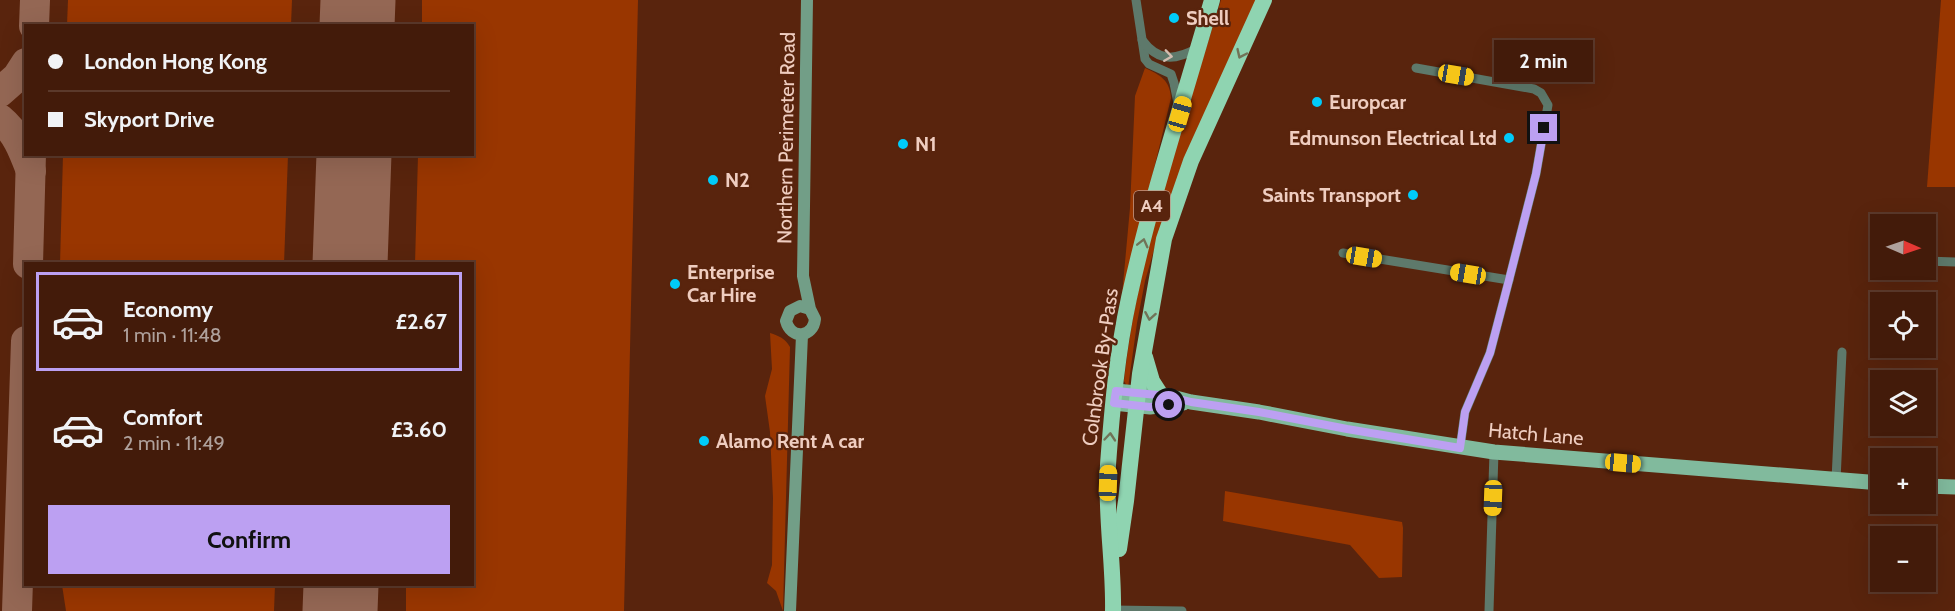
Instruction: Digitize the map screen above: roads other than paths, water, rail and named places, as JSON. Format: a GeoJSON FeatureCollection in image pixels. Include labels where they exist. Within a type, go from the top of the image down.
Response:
{"type":"FeatureCollection","features":[{"type":"Feature","properties":{"kind":"highway","name":"Colnbrook By-Pass"},"geometry":{"type":"LineString","coordinates":[[1114,579],[1108,483],[1115,397],[1129,300],[1151,207],[1212,0]]}},
{"type":"Feature","properties":{"kind":"highway","name":"Colnbrook By-Pass"},"geometry":{"type":"LineString","coordinates":[[1114,579],[1126,501],[1143,351],[1164,239],[1191,161],[1264,0]]}},
{"type":"Feature","properties":{"kind":"highway"},"geometry":{"type":"LineString","coordinates":[[1143,351],[1149,373],[1161,395]]}},
{"type":"Feature","properties":{"kind":"highway","name":"A4"},"geometry":{"type":"LineString","coordinates":[[1113,611],[1114,579]]}},
{"type":"Feature","properties":{"kind":"main road","name":"Hatch Lane"},"geometry":{"type":"LineString","coordinates":[[1136,400],[1161,395],[1347,429],[1494,452],[1870,482]]}},
{"type":"Feature","properties":{"kind":"main road","name":"Hatch Lane"},"geometry":{"type":"LineString","coordinates":[[1115,397],[1136,400],[1150,407],[1191,402]]}},
{"type":"Feature","properties":{"kind":"main road"},"geometry":{"type":"LineString","coordinates":[[1936,487],[1955,488]]}},
{"type":"Feature","properties":{"kind":"street","name":"Northern Perimeter Road"},"geometry":{"type":"LineString","coordinates":[[807,0],[803,276],[810,309]]}},
{"type":"Feature","properties":{"kind":"street"},"geometry":{"type":"LineString","coordinates":[[1136,0],[1143,56],[1147,62],[1171,74],[1180,114]]}},
{"type":"Feature","properties":{"kind":"street"},"geometry":{"type":"LineString","coordinates":[[1141,38],[1155,52],[1168,58],[1180,57],[1199,47]]}},
{"type":"Feature","properties":{"kind":"street"},"geometry":{"type":"LineString","coordinates":[[1416,68],[1534,89],[1541,93],[1548,105],[1536,174],[1509,280],[1490,353],[1465,412],[1460,448]]}},
{"type":"Feature","properties":{"kind":"street"},"geometry":{"type":"LineString","coordinates":[[1343,253],[1509,280]]}},
{"type":"Feature","properties":{"kind":"street"},"geometry":{"type":"LineString","coordinates":[[1936,261],[1955,262]]}},
{"type":"Feature","properties":{"kind":"street","name":"Northern Perimeter Road"},"geometry":{"type":"LineString","coordinates":[[794,307],[803,276]]}},
{"type":"Feature","properties":{"kind":"street"},"geometry":{"type":"LineString","coordinates":[[805,306],[810,309],[815,319],[814,325],[807,334],[801,335],[791,331],[786,321],[789,311],[794,307],[805,306]]}},
{"type":"Feature","properties":{"kind":"street"},"geometry":{"type":"LineString","coordinates":[[790,611],[801,335]]}},
{"type":"Feature","properties":{"kind":"street"},"geometry":{"type":"LineString","coordinates":[[1836,480],[1842,352]]}},
{"type":"Feature","properties":{"kind":"street"},"geometry":{"type":"LineString","coordinates":[[1489,611],[1494,452]]}},
{"type":"Feature","properties":{"kind":"street"},"geometry":{"type":"LineString","coordinates":[[1113,611],[1182,611]]}},
{"type":"Feature","properties":{"kind":"place","name":"Shell"},"geometry":{"type":"Point","coordinates":[1174,18]}},
{"type":"Feature","properties":{"kind":"place","name":"Europcar"},"geometry":{"type":"Point","coordinates":[1317,102]}},
{"type":"Feature","properties":{"kind":"place","name":"Edmunson Electrical Ltd"},"geometry":{"type":"Point","coordinates":[1509,138]}},
{"type":"Feature","properties":{"kind":"place","name":"N1"},"geometry":{"type":"Point","coordinates":[903,144]}},
{"type":"Feature","properties":{"kind":"place","name":"N2"},"geometry":{"type":"Point","coordinates":[713,180]}},
{"type":"Feature","properties":{"kind":"place","name":"Saints Transport"},"geometry":{"type":"Point","coordinates":[1413,195]}},
{"type":"Feature","properties":{"kind":"place","name":"Enterprise Car Hire"},"geometry":{"type":"Point","coordinates":[675,284]}},
{"type":"Feature","properties":{"kind":"place","name":"Alamo Rent A car"},"geometry":{"type":"Point","coordinates":[704,441]}}]}
